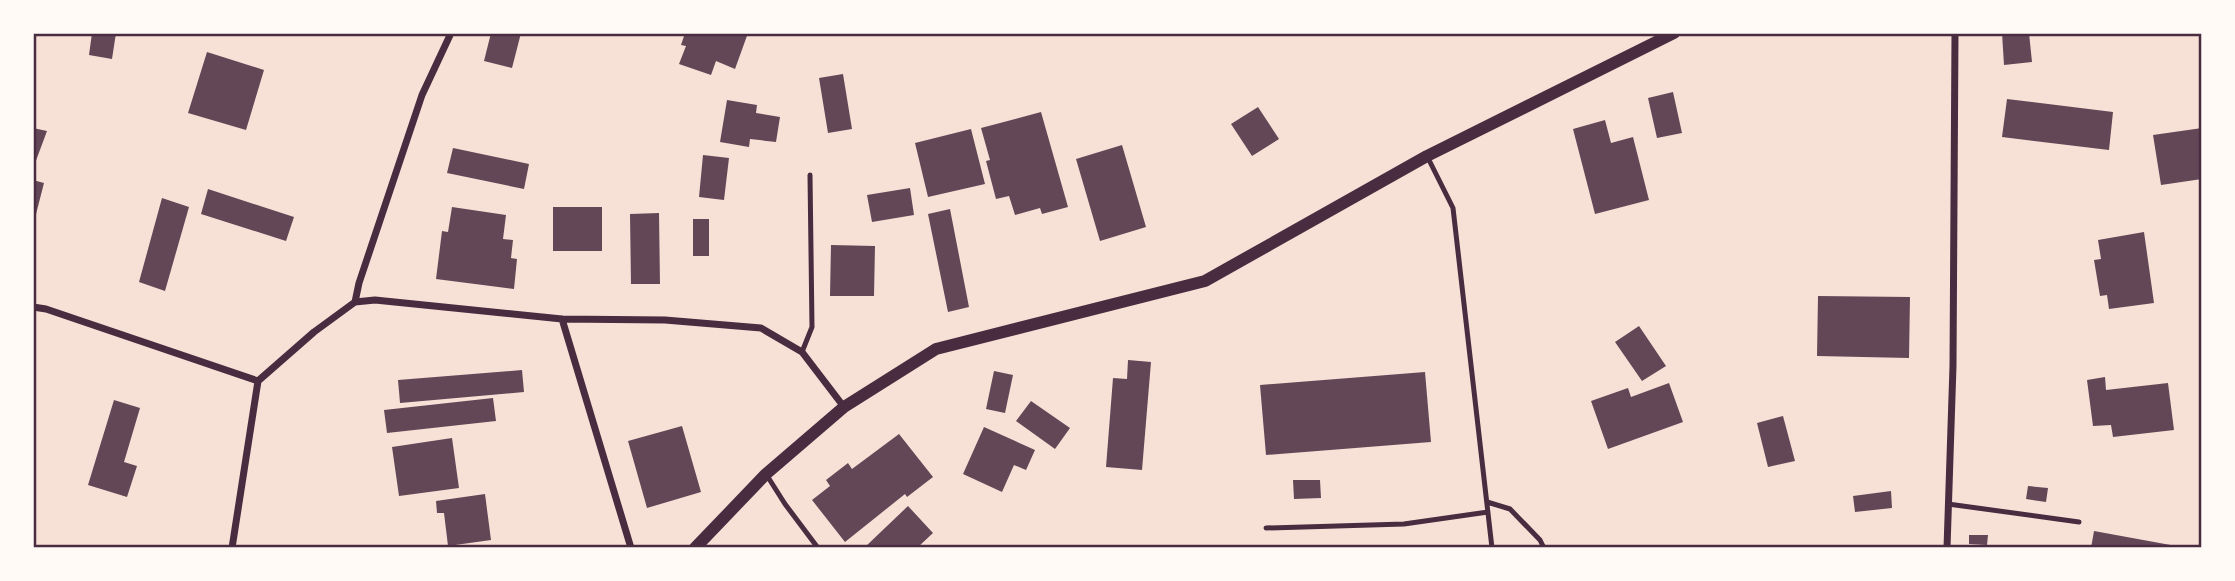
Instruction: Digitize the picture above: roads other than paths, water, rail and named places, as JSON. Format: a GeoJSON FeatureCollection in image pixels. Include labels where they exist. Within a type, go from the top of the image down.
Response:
{"type":"FeatureCollection","features":[{"type":"Feature","properties":{"kind":"street"},"geometry":{"type":"LineString","coordinates":[[355,302],[422,95],[451,33]]}},
{"type":"Feature","properties":{"kind":"street"},"geometry":{"type":"LineString","coordinates":[[695,548],[766,474],[844,407],[936,349],[1205,281],[1427,156],[1674,33]]}},
{"type":"Feature","properties":{"kind":"street"},"geometry":{"type":"LineString","coordinates":[[1947,548],[1953,366],[1955,33]]}},
{"type":"Feature","properties":{"kind":"street"},"geometry":{"type":"LineString","coordinates":[[232,548],[258,381],[314,332],[355,302],[374,300],[562,319],[665,320],[761,328],[803,352],[844,407]]}},
{"type":"Feature","properties":{"kind":"street"},"geometry":{"type":"LineString","coordinates":[[33,307],[258,381]]}},
{"type":"Feature","properties":{"kind":"street"},"geometry":{"type":"LineString","coordinates":[[562,319],[631,548]]}},
{"type":"Feature","properties":{"kind":"lane"},"geometry":{"type":"LineString","coordinates":[[1427,156],[1453,208],[1492,548]]}},
{"type":"Feature","properties":{"kind":"lane"},"geometry":{"type":"LineString","coordinates":[[803,352],[812,327],[810,175]]}},
{"type":"Feature","properties":{"kind":"lane"},"geometry":{"type":"LineString","coordinates":[[766,474],[818,548]]}},
{"type":"Feature","properties":{"kind":"lane"},"geometry":{"type":"LineString","coordinates":[[1487,502],[1510,509],[1544,548]]}},
{"type":"Feature","properties":{"kind":"lane"},"geometry":{"type":"LineString","coordinates":[[1948,504],[2079,522]]}},
{"type":"Feature","properties":{"kind":"lane"},"geometry":{"type":"LineString","coordinates":[[1266,528],[1404,524],[1488,512]]}}]}
